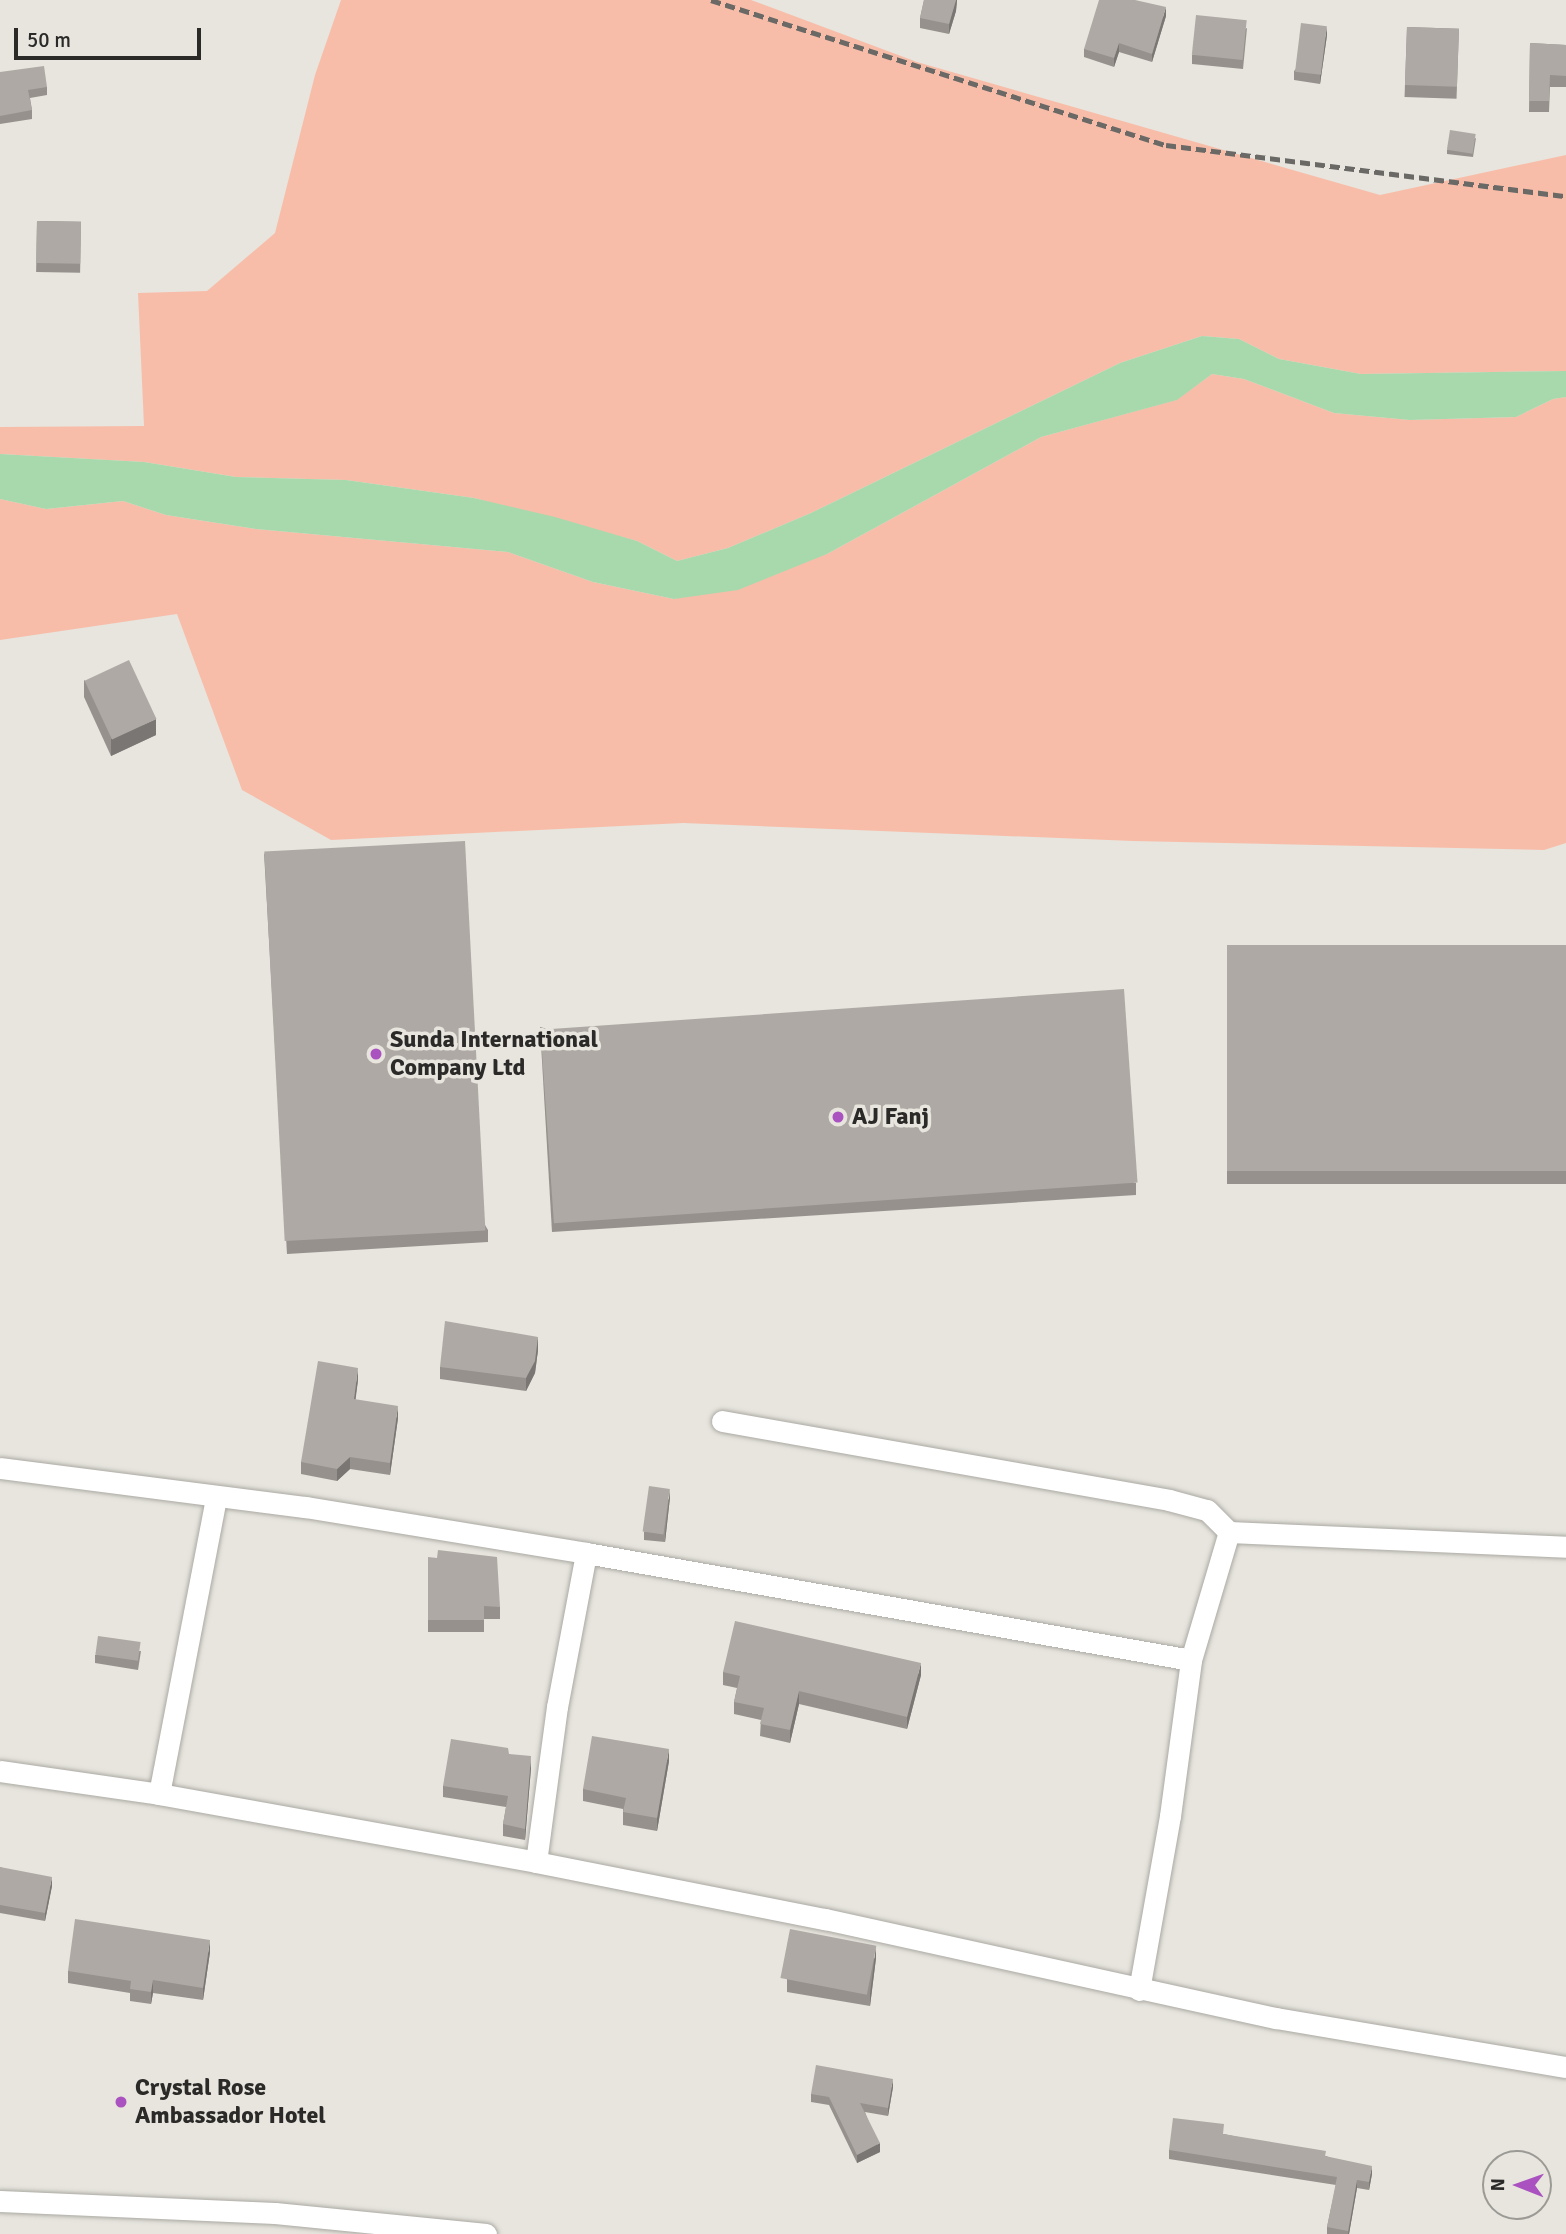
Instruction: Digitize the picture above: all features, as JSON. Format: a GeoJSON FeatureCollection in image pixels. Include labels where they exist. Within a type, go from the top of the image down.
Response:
{"type":"FeatureCollection","features":[{"type":"Feature","properties":{"kind":"street"},"geometry":{"type":"LineString","coordinates":[[722,1421],[1169,1500],[1206,1510],[1229,1532],[1566,1547]]}},
{"type":"Feature","properties":{"kind":"street"},"geometry":{"type":"LineString","coordinates":[[0,1468],[216,1497],[586,1553],[1191,1660]]}},
{"type":"Feature","properties":{"kind":"street"},"geometry":{"type":"LineString","coordinates":[[159,1794],[216,1497]]}},
{"type":"Feature","properties":{"kind":"street"},"geometry":{"type":"LineString","coordinates":[[1139,1990],[1170,1816],[1191,1660],[1229,1532]]}},
{"type":"Feature","properties":{"kind":"street"},"geometry":{"type":"LineString","coordinates":[[536,1862],[557,1707],[586,1553]]}},
{"type":"Feature","properties":{"kind":"street"},"geometry":{"type":"LineString","coordinates":[[0,1771],[159,1794],[536,1862],[825,1919],[1139,1990],[1566,2067]]}},
{"type":"Feature","properties":{"kind":"street"},"geometry":{"type":"LineString","coordinates":[[0,2202],[275,2213],[486,2234]]}},
{"type":"Feature","properties":{"kind":"shaded area"},"geometry":{"type":"Polygon","coordinates":[[[341,0],[751,0],[917,62],[1380,195],[1566,155],[1566,371],[1361,374],[1279,359],[1239,339],[1202,336],[1120,363],[811,513],[728,548],[677,561],[637,541],[474,498],[346,480],[236,477],[144,462],[0,454],[0,427],[144,426],[138,293],[207,291],[275,233],[315,75],[341,0]]]}},
{"type":"Feature","properties":{"kind":"shaded area"},"geometry":{"type":"Polygon","coordinates":[[[1202,336],[1239,339],[1279,359],[1361,374],[1566,371],[1566,397],[1553,399],[1516,417],[1410,420],[1334,413],[1244,379],[1212,374],[1177,400],[1041,437],[827,554],[738,590],[674,599],[593,582],[508,552],[256,529],[166,515],[123,501],[46,509],[0,499],[0,454],[144,462],[236,477],[346,480],[474,498],[555,517],[637,541],[677,561],[728,548],[811,513],[1120,363],[1202,336]]]}},
{"type":"Feature","properties":{"kind":"shaded area"},"geometry":{"type":"Polygon","coordinates":[[[1212,374],[1244,379],[1334,413],[1410,420],[1516,417],[1553,399],[1566,397],[1566,843],[1544,850],[1133,841],[683,823],[331,840],[242,790],[177,614],[0,640],[0,499],[46,509],[123,501],[166,515],[256,529],[508,552],[593,582],[674,599],[827,554],[1041,437],[1176,400],[1212,374]]]}},
{"type":"Feature","properties":{"kind":"building"},"geometry":{"type":"Polygon","coordinates":[[[924,0],[956,0],[949,24],[920,18],[924,0]]]}},
{"type":"Feature","properties":{"kind":"building"},"geometry":{"type":"Polygon","coordinates":[[[1099,0],[1135,0],[1166,7],[1152,54],[1119,43],[1114,58],[1084,49],[1099,0]]]}},
{"type":"Feature","properties":{"kind":"building"},"geometry":{"type":"Polygon","coordinates":[[[1196,15],[1247,20],[1243,60],[1192,55],[1196,15]]]}},
{"type":"Feature","properties":{"kind":"building"},"geometry":{"type":"Polygon","coordinates":[[[1301,23],[1327,26],[1321,75],[1295,72],[1301,23]]]}},
{"type":"Feature","properties":{"kind":"building"},"geometry":{"type":"Polygon","coordinates":[[[1407,27],[1459,29],[1457,87],[1405,85],[1407,27]]]}},
{"type":"Feature","properties":{"kind":"building"},"geometry":{"type":"Polygon","coordinates":[[[1530,43],[1566,45],[1566,76],[1550,75],[1549,101],[1529,101],[1530,43]]]}},
{"type":"Feature","properties":{"kind":"building"},"geometry":{"type":"Polygon","coordinates":[[[44,66],[47,87],[28,90],[32,110],[0,116],[0,72],[44,66]]]}},
{"type":"Feature","properties":{"kind":"building"},"geometry":{"type":"Polygon","coordinates":[[[1450,130],[1476,134],[1473,154],[1447,150],[1450,130]]]}},
{"type":"Feature","properties":{"kind":"building"},"geometry":{"type":"Polygon","coordinates":[[[37,221],[81,222],[80,264],[36,263],[37,221]]]}},
{"type":"Feature","properties":{"kind":"building"},"geometry":{"type":"Polygon","coordinates":[[[129,660],[156,719],[112,740],[85,681],[129,660]]]}},
{"type":"Feature","properties":{"kind":"building","name":"Sunda International Company Ltd"},"geometry":{"type":"Polygon","coordinates":[[[465,841],[485,1230],[285,1241],[264,852],[465,841]]]}},
{"type":"Feature","properties":{"kind":"building"},"geometry":{"type":"Polygon","coordinates":[[[1227,945],[1566,945],[1566,1171],[1227,1171],[1227,945]]]}},
{"type":"Feature","properties":{"kind":"building","name":"AJ Fanj"},"geometry":{"type":"Polygon","coordinates":[[[1124,989],[1138,1183],[554,1223],[540,1030],[1124,989]]]}},
{"type":"Feature","properties":{"kind":"building"},"geometry":{"type":"Polygon","coordinates":[[[445,1321],[538,1337],[535,1361],[526,1378],[440,1367],[445,1321]]]}},
{"type":"Feature","properties":{"kind":"building"},"geometry":{"type":"Polygon","coordinates":[[[318,1361],[358,1368],[354,1399],[398,1406],[390,1463],[350,1457],[337,1469],[301,1462],[318,1361]]]}},
{"type":"Feature","properties":{"kind":"building"},"geometry":{"type":"Polygon","coordinates":[[[649,1486],[670,1489],[663,1534],[643,1532],[649,1486]]]}},
{"type":"Feature","properties":{"kind":"building"},"geometry":{"type":"Polygon","coordinates":[[[438,1550],[497,1557],[500,1607],[484,1606],[484,1620],[428,1620],[428,1557],[437,1558],[438,1550]]]}},
{"type":"Feature","properties":{"kind":"building"},"geometry":{"type":"Polygon","coordinates":[[[735,1621],[921,1663],[907,1717],[799,1691],[790,1730],[760,1724],[764,1708],[734,1702],[740,1676],[723,1672],[735,1621]]]}},
{"type":"Feature","properties":{"kind":"building"},"geometry":{"type":"Polygon","coordinates":[[[98,1636],[141,1642],[138,1661],[95,1655],[98,1636]]]}},
{"type":"Feature","properties":{"kind":"building"},"geometry":{"type":"Polygon","coordinates":[[[592,1736],[669,1749],[657,1818],[623,1812],[626,1798],[583,1789],[592,1736]]]}},
{"type":"Feature","properties":{"kind":"building"},"geometry":{"type":"Polygon","coordinates":[[[451,1739],[508,1748],[509,1754],[531,1756],[525,1829],[503,1824],[508,1796],[443,1786],[451,1739]]]}},
{"type":"Feature","properties":{"kind":"building"},"geometry":{"type":"Polygon","coordinates":[[[0,1867],[52,1877],[45,1913],[0,1905],[0,1867]]]}},
{"type":"Feature","properties":{"kind":"building"},"geometry":{"type":"Polygon","coordinates":[[[75,1919],[210,1940],[203,1988],[153,1980],[151,1992],[130,1989],[131,1981],[68,1971],[75,1919]]]}},
{"type":"Feature","properties":{"kind":"building"},"geometry":{"type":"Polygon","coordinates":[[[790,1929],[876,1946],[867,1995],[780,1978],[790,1929]]]}},
{"type":"Feature","properties":{"kind":"building"},"geometry":{"type":"Polygon","coordinates":[[[816,2065],[893,2079],[888,2108],[860,2103],[880,2143],[857,2155],[829,2097],[811,2094],[816,2065]]]}},
{"type":"Feature","properties":{"kind":"building"},"geometry":{"type":"Polygon","coordinates":[[[1173,2118],[1224,2124],[1223,2134],[1326,2151],[1325,2156],[1372,2166],[1369,2182],[1357,2180],[1348,2231],[1327,2227],[1337,2177],[1169,2150],[1173,2118]]]}},
{"type":"Feature","properties":{"kind":"railway"},"geometry":{"type":"LineString","coordinates":[[711,0],[1166,145],[1566,196]]}},
{"type":"Feature","properties":{"kind":"place","name":"Sunda International Company Ltd"},"geometry":{"type":"Point","coordinates":[376,1054]}},
{"type":"Feature","properties":{"kind":"place","name":"AJ Fanj"},"geometry":{"type":"Point","coordinates":[838,1117]}},
{"type":"Feature","properties":{"kind":"place","name":"Crystal Rose Ambassador Hotel"},"geometry":{"type":"Point","coordinates":[121,2102]}}]}
